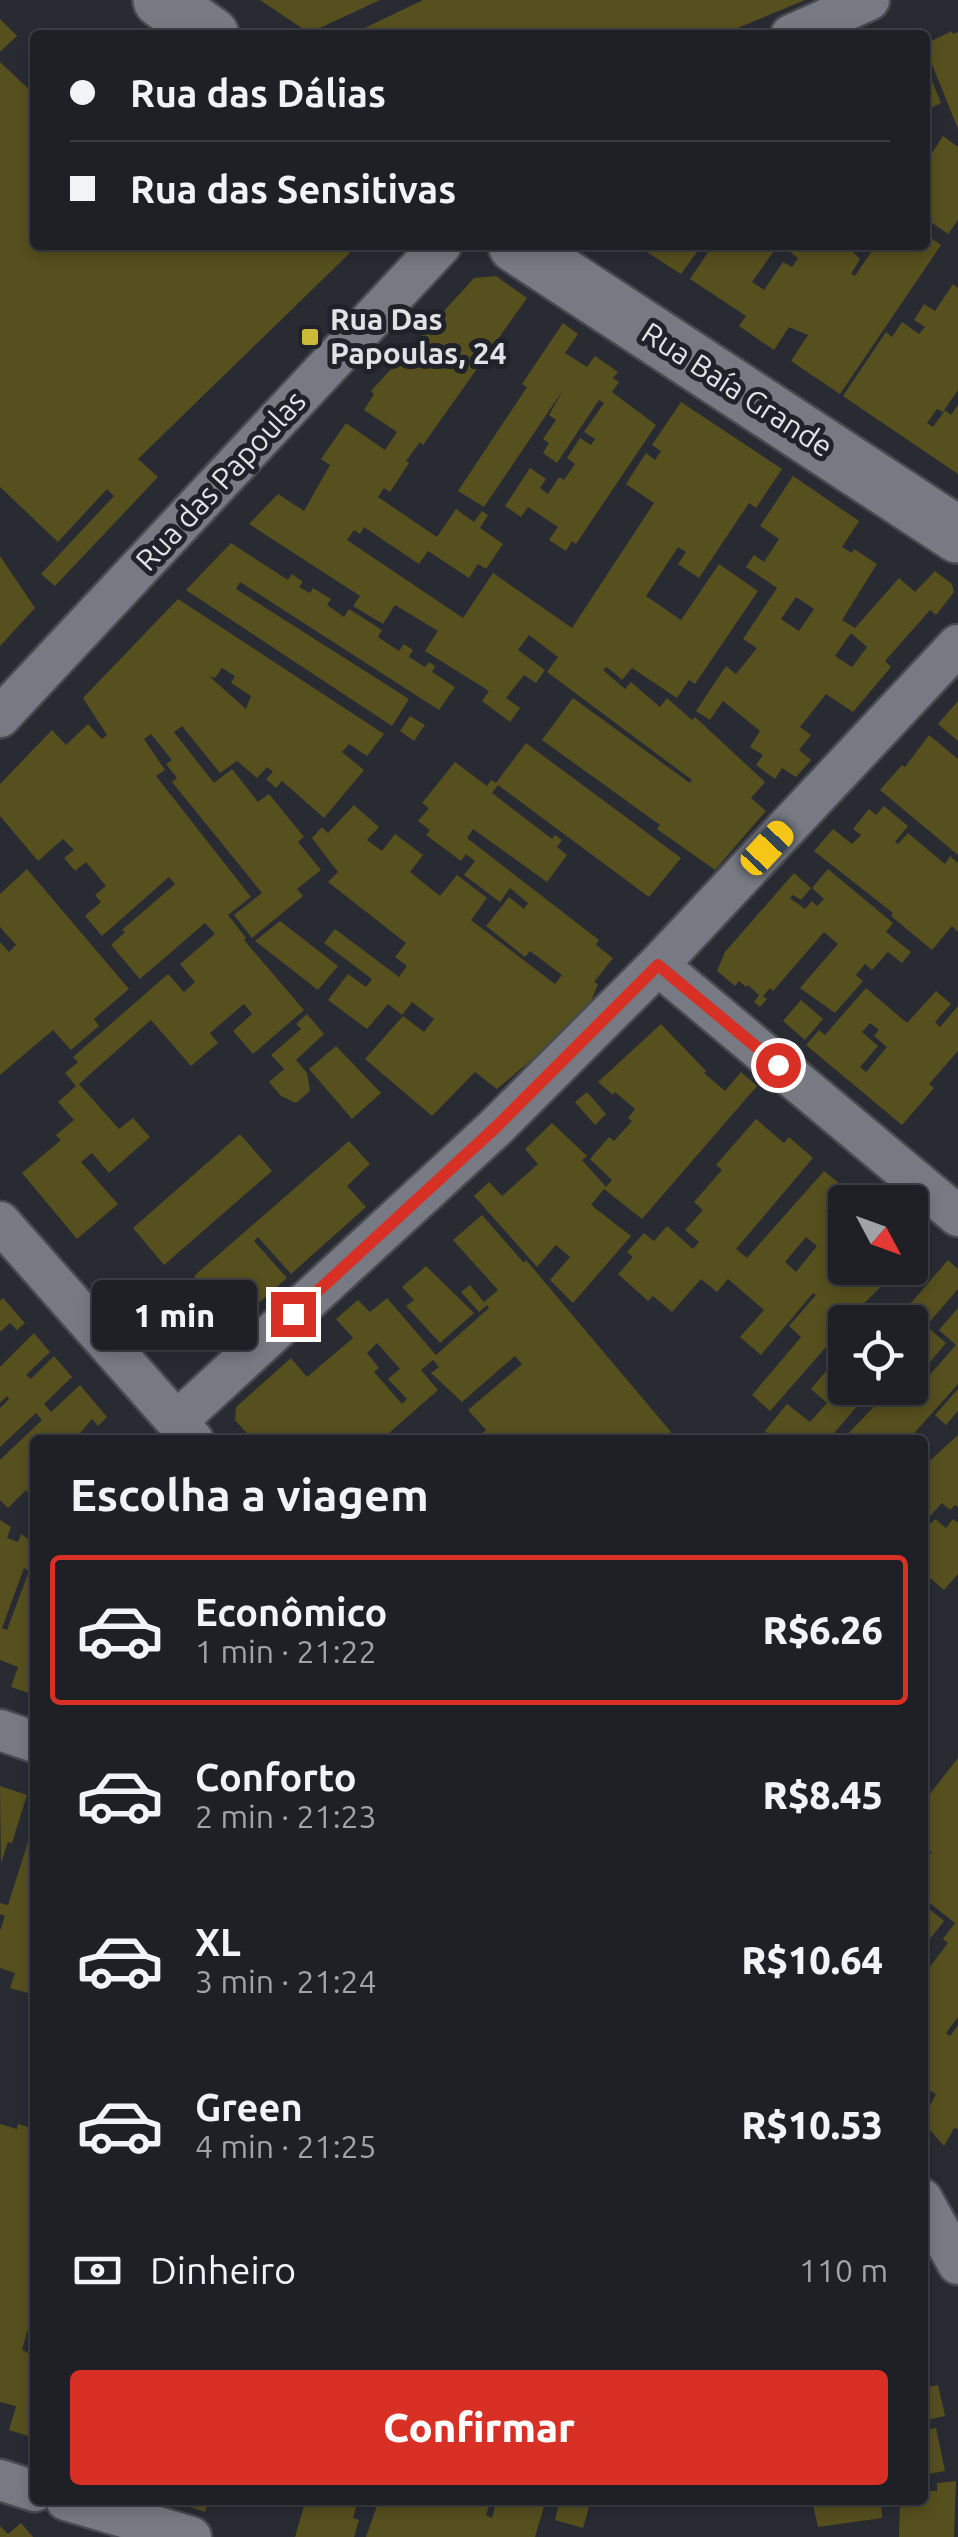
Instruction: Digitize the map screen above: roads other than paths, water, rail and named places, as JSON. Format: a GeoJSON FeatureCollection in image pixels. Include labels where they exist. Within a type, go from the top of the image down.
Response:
{"type":"FeatureCollection","features":[{"type":"Feature","properties":{"kind":"main road"},"geometry":{"type":"LineString","coordinates":[[161,0],[204,30]]}},
{"type":"Feature","properties":{"kind":"main road","name":"Rua Baía Grande"},"geometry":{"type":"LineString","coordinates":[[524,250],[958,535]]}},
{"type":"Feature","properties":{"kind":"street"},"geometry":{"type":"LineString","coordinates":[[802,30],[869,0]]}},
{"type":"Feature","properties":{"kind":"street","name":"Rua das Papoulas"},"geometry":{"type":"LineString","coordinates":[[0,718],[436,250]]}},
{"type":"Feature","properties":{"kind":"street"},"geometry":{"type":"LineString","coordinates":[[0,1222],[185,1430],[658,965],[958,645]]}},
{"type":"Feature","properties":{"kind":"street"},"geometry":{"type":"LineString","coordinates":[[658,965],[958,1216]]}},
{"type":"Feature","properties":{"kind":"street"},"geometry":{"type":"LineString","coordinates":[[0,1730],[30,1740]]}},
{"type":"Feature","properties":{"kind":"street"},"geometry":{"type":"LineString","coordinates":[[928,2210],[958,2264]]}},
{"type":"Feature","properties":{"kind":"street"},"geometry":{"type":"LineString","coordinates":[[0,2480],[30,2489]]}},
{"type":"Feature","properties":{"kind":"street"},"geometry":{"type":"LineString","coordinates":[[83,2505],[192,2537]]}},
{"type":"Feature","properties":{"kind":"place","name":"Rua Das Papoulas, 24"},"geometry":{"type":"Point","coordinates":[310,337]}}]}
